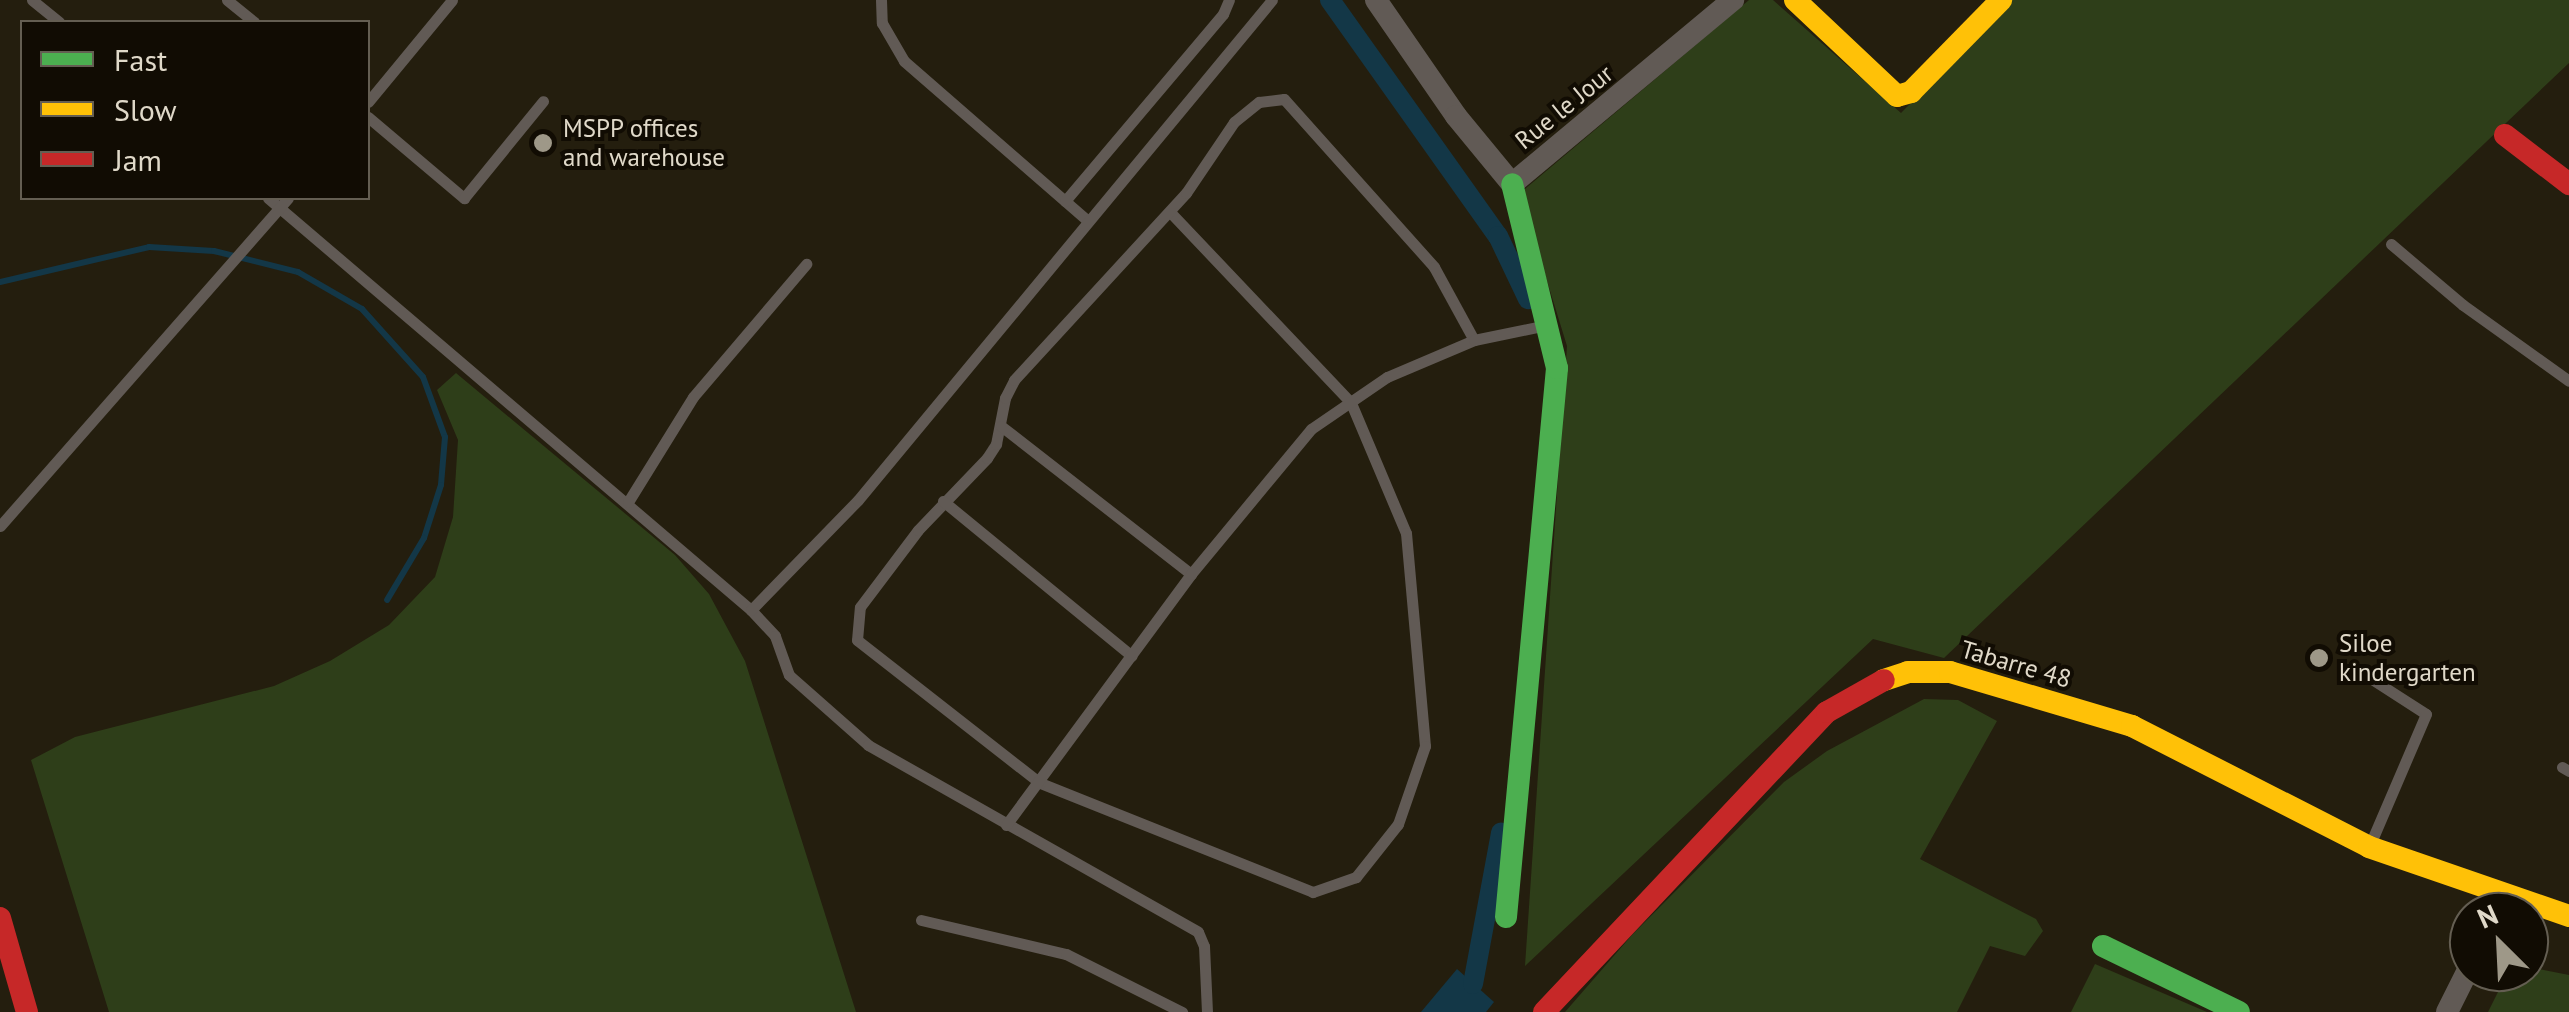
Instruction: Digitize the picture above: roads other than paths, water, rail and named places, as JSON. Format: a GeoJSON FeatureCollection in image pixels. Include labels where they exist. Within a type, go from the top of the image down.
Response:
{"type":"FeatureCollection","features":[{"type":"Feature","properties":{"kind":"street","name":"Rue le Jour"},"geometry":{"type":"LineString","coordinates":[[1376,0],[1456,116],[1512,184],[1732,0]]}},
{"type":"Feature","properties":{"kind":"street"},"geometry":{"type":"LineString","coordinates":[[1794,0],[1896,96],[1910,92],[2000,0]]}},
{"type":"Feature","properties":{"kind":"street"},"geometry":{"type":"LineString","coordinates":[[2505,135],[2569,184]]}},
{"type":"Feature","properties":{"kind":"street"},"geometry":{"type":"LineString","coordinates":[[1506,917],[1557,368],[1512,184]]}},
{"type":"Feature","properties":{"kind":"street","name":"Tabarre 48"},"geometry":{"type":"LineString","coordinates":[[1544,1012],[1827,712],[1870,685],[1908,672],[1950,672],[2132,726],[2369,847],[2474,892]]}},
{"type":"Feature","properties":{"kind":"street"},"geometry":{"type":"LineString","coordinates":[[1,922],[26,1012]]}},
{"type":"Feature","properties":{"kind":"street"},"geometry":{"type":"LineString","coordinates":[[2104,946],[2239,1012]]}},
{"type":"Feature","properties":{"kind":"lane"},"geometry":{"type":"LineString","coordinates":[[32,0],[57,20]]}},
{"type":"Feature","properties":{"kind":"lane"},"geometry":{"type":"LineString","coordinates":[[227,0],[252,20]]}},
{"type":"Feature","properties":{"kind":"lane"},"geometry":{"type":"LineString","coordinates":[[370,100],[452,0]]}},
{"type":"Feature","properties":{"kind":"lane"},"geometry":{"type":"LineString","coordinates":[[881,0],[882,23],[904,61],[1088,221]]}},
{"type":"Feature","properties":{"kind":"lane"},"geometry":{"type":"LineString","coordinates":[[1064,200],[1223,14],[1229,0]]}},
{"type":"Feature","properties":{"kind":"lane"},"geometry":{"type":"LineString","coordinates":[[751,610],[858,500],[1272,0]]}},
{"type":"Feature","properties":{"kind":"lane"},"geometry":{"type":"LineString","coordinates":[[1170,212],[1352,403],[1406,533],[1425,746],[1398,824],[1356,878],[1313,892],[1040,783],[857,640],[860,607],[944,501],[987,458],[1014,380],[1170,212],[1234,122],[1259,102],[1284,98],[1434,266],[1474,340]]}},
{"type":"Feature","properties":{"kind":"lane"},"geometry":{"type":"LineString","coordinates":[[370,119],[464,198],[543,100]]}},
{"type":"Feature","properties":{"kind":"lane"},"geometry":{"type":"LineString","coordinates":[[0,526],[284,202],[751,610],[775,636],[789,675],[868,744],[1198,932],[1204,946],[1207,1012]]}},
{"type":"Feature","properties":{"kind":"lane"},"geometry":{"type":"LineString","coordinates":[[2391,244],[2463,305],[2569,381]]}},
{"type":"Feature","properties":{"kind":"lane"},"geometry":{"type":"LineString","coordinates":[[628,502],[682,411],[806,264]]}},
{"type":"Feature","properties":{"kind":"lane"},"geometry":{"type":"LineString","coordinates":[[1006,825],[1191,574],[1311,429],[1387,377],[1474,340],[1547,325]]}},
{"type":"Feature","properties":{"kind":"lane"},"geometry":{"type":"LineString","coordinates":[[1001,426],[1191,574]]}},
{"type":"Feature","properties":{"kind":"lane"},"geometry":{"type":"LineString","coordinates":[[944,501],[1132,656]]}},
{"type":"Feature","properties":{"kind":"lane"},"geometry":{"type":"LineString","coordinates":[[2367,676],[2426,714],[2369,847]]}},
{"type":"Feature","properties":{"kind":"lane"},"geometry":{"type":"LineString","coordinates":[[921,920],[1066,954],[1182,1012]]}},
{"type":"Feature","properties":{"kind":"water"},"geometry":{"type":"Polygon","coordinates":[[[1457,969],[1494,1002],[1486,1012],[1421,1012],[1457,969]]]}},
{"type":"Feature","properties":{"kind":"waterway"},"geometry":{"type":"LineString","coordinates":[[1330,0],[1498,236],[1528,299]]}},
{"type":"Feature","properties":{"kind":"waterway"},"geometry":{"type":"LineString","coordinates":[[0,282],[149,247],[214,251],[298,272],[362,309],[423,377],[445,437],[441,485],[424,538],[387,600]]}},
{"type":"Feature","properties":{"kind":"waterway"},"geometry":{"type":"LineString","coordinates":[[1473,984],[1501,833]]}},
{"type":"Feature","properties":{"kind":"place","name":"MSPP offices and warehouse"},"geometry":{"type":"Point","coordinates":[543,143]}},
{"type":"Feature","properties":{"kind":"place","name":"Siloe kindergarten"},"geometry":{"type":"Point","coordinates":[2319,658]}}]}
